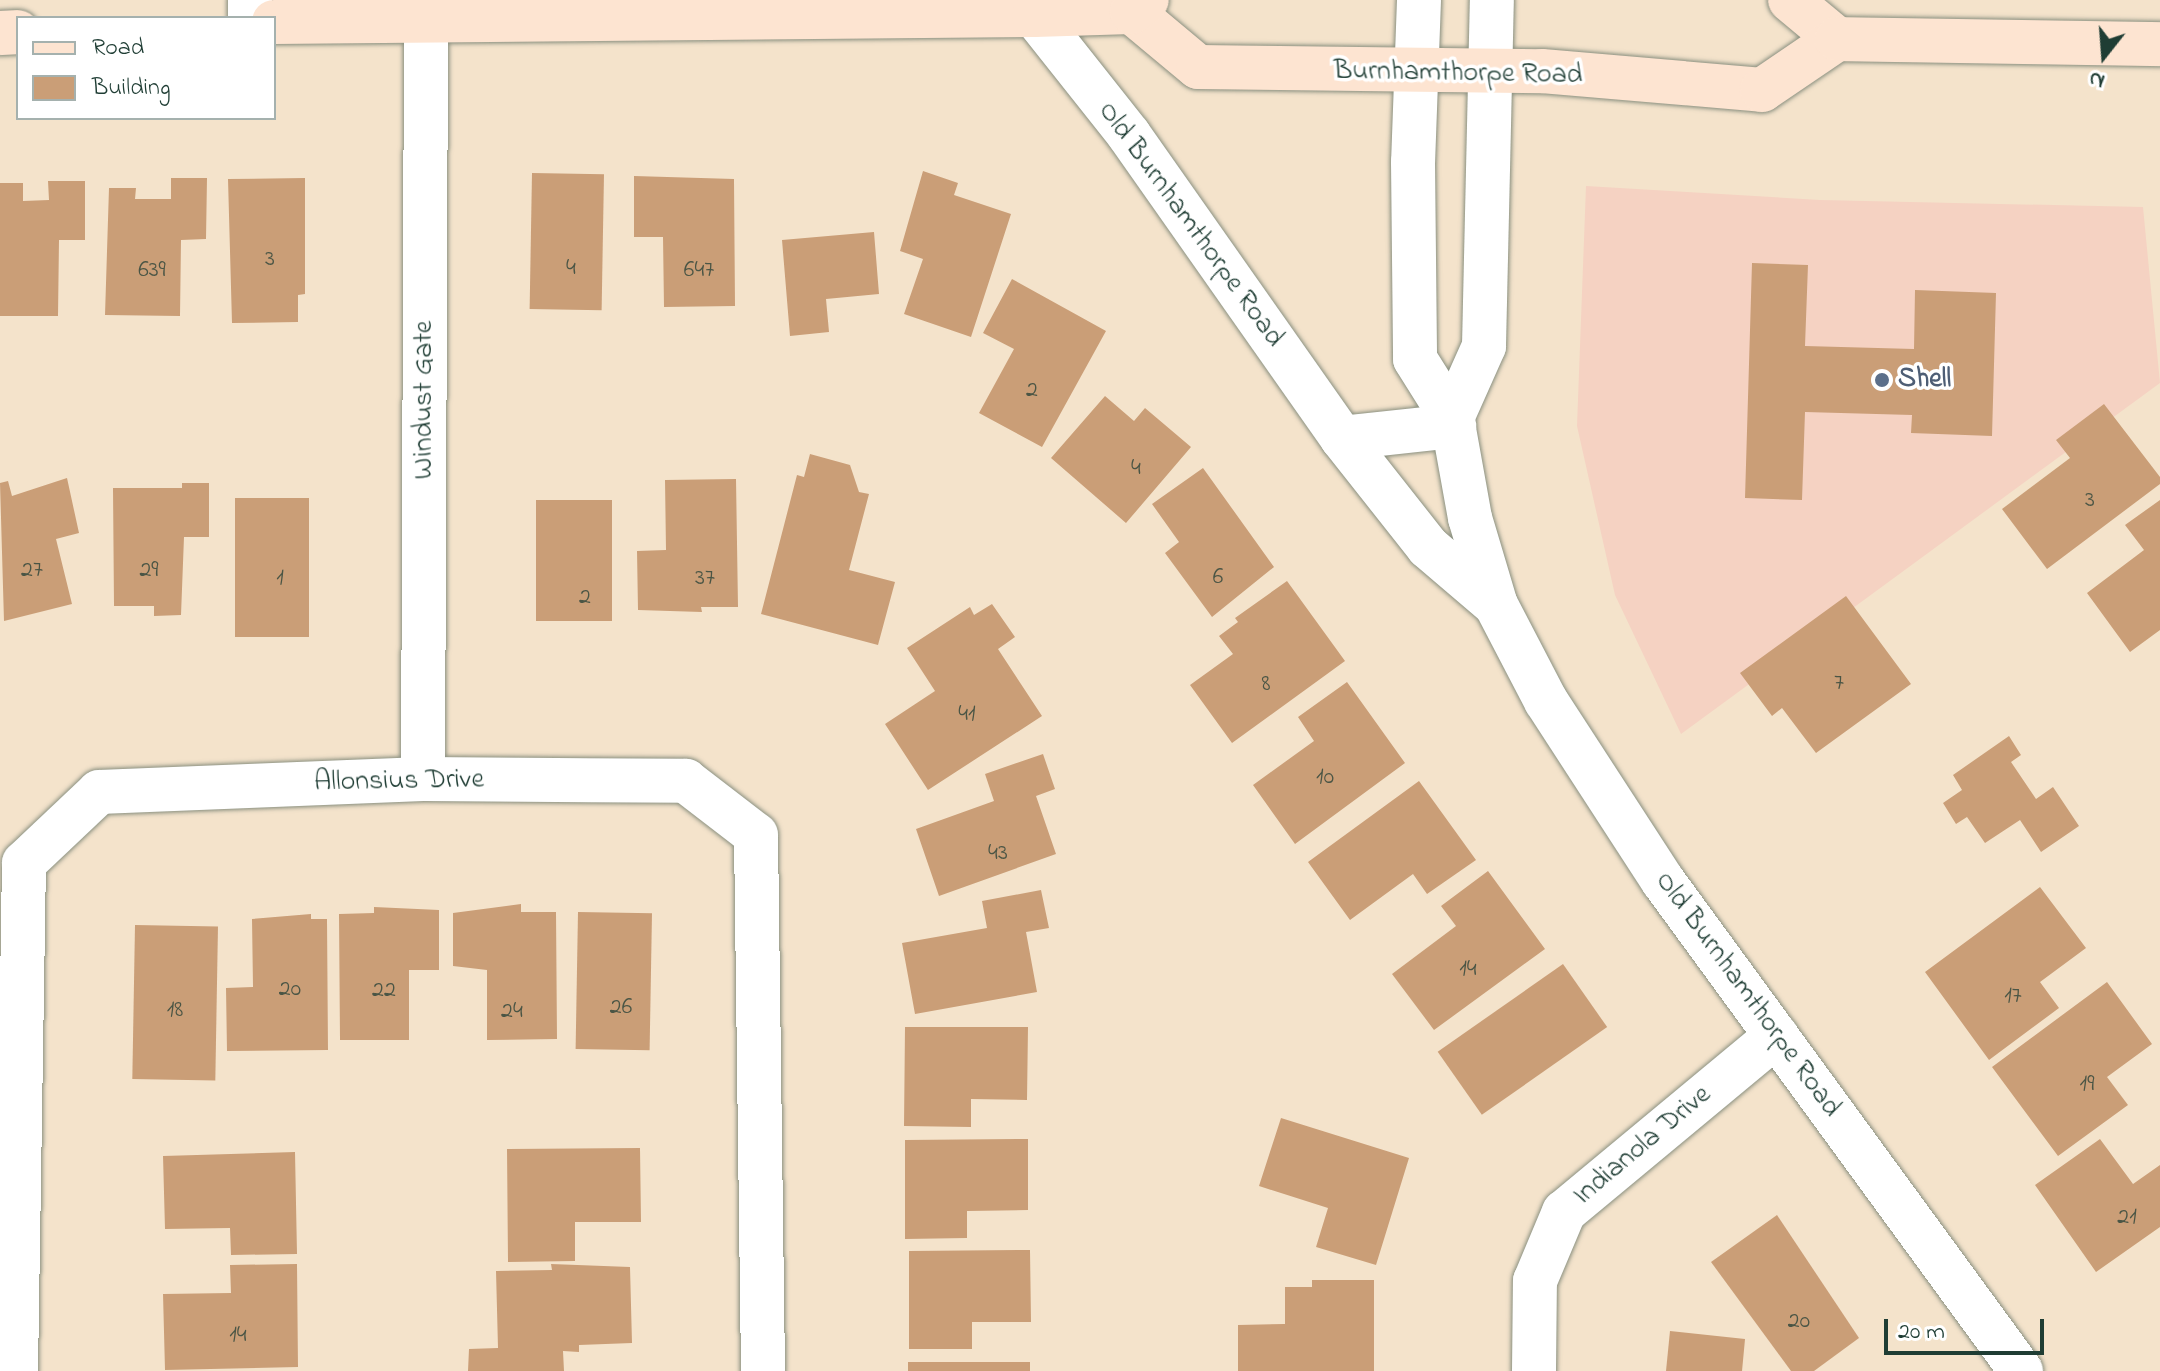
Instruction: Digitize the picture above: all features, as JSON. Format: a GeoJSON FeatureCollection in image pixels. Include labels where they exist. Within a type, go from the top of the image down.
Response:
{"type":"FeatureCollection","features":[{"type":"Feature","properties":{"kind":"main road"},"geometry":{"type":"LineString","coordinates":[[1790,0],[1837,39],[2160,44]]}},
{"type":"Feature","properties":{"kind":"main road","name":"Burnhamthorpe Road"},"geometry":{"type":"LineString","coordinates":[[276,22],[1034,15],[1139,6],[1198,67],[1417,73],[1542,71],[1762,90],[1837,39]]}},
{"type":"Feature","properties":{"kind":"street","name":"Old Burnhamthorpe Road"},"geometry":{"type":"LineString","coordinates":[[1419,0],[1415,359],[1453,422],[1470,518],[1496,605],[1546,701],[1663,881],[2021,1371]]}},
{"type":"Feature","properties":{"kind":"street"},"geometry":{"type":"LineString","coordinates":[[1342,438],[1453,422],[1484,346],[1492,0]]}},
{"type":"Feature","properties":{"kind":"street","name":"Old Burnhamthorpe Road"},"geometry":{"type":"LineString","coordinates":[[1034,15],[1129,135],[1342,438],[1428,547],[1496,605]]}},
{"type":"Feature","properties":{"kind":"street","name":"Windust Gate"},"geometry":{"type":"LineString","coordinates":[[423,779],[426,20]]}},
{"type":"Feature","properties":{"kind":"street","name":"Allonsius Drive"},"geometry":{"type":"LineString","coordinates":[[16,1371],[24,863],[99,792],[423,779],[686,781],[756,835],[763,1371]]}},
{"type":"Feature","properties":{"kind":"street","name":"Indianola Drive"},"geometry":{"type":"LineString","coordinates":[[1534,1371],[1535,1281],[1564,1212],[1776,1036]]}},
{"type":"Feature","properties":{"kind":"shaded area"},"geometry":{"type":"Polygon","coordinates":[[[1586,186],[1820,200],[2143,207],[2160,383],[1681,734],[1615,595],[1577,426],[1586,186]]]}},
{"type":"Feature","properties":{"kind":"building"},"geometry":{"type":"Polygon","coordinates":[[[923,171],[958,183],[954,195],[1011,214],[971,337],[904,314],[923,259],[900,251],[923,171]]]}},
{"type":"Feature","properties":{"kind":"building"},"geometry":{"type":"Polygon","coordinates":[[[532,173],[604,174],[602,310],[530,309],[532,173]]]}},
{"type":"Feature","properties":{"kind":"building"},"geometry":{"type":"Polygon","coordinates":[[[634,176],[734,179],[735,306],[664,307],[663,237],[634,237],[634,176]]]}},
{"type":"Feature","properties":{"kind":"building"},"geometry":{"type":"Polygon","coordinates":[[[171,178],[207,178],[206,239],[181,240],[180,316],[105,315],[109,188],[136,188],[135,199],[171,199],[171,178]]]}},
{"type":"Feature","properties":{"kind":"building"},"geometry":{"type":"Polygon","coordinates":[[[305,178],[305,294],[298,295],[298,322],[232,323],[228,179],[305,178]]]}},
{"type":"Feature","properties":{"kind":"building"},"geometry":{"type":"Polygon","coordinates":[[[48,181],[85,181],[85,240],[59,240],[58,316],[0,316],[0,183],[23,183],[23,201],[49,200],[48,181]]]}},
{"type":"Feature","properties":{"kind":"building"},"geometry":{"type":"Polygon","coordinates":[[[874,232],[879,294],[826,299],[829,332],[790,336],[782,240],[874,232]]]}},
{"type":"Feature","properties":{"kind":"building"},"geometry":{"type":"Polygon","coordinates":[[[1752,263],[1808,265],[1805,346],[1914,349],[1915,290],[1996,293],[1992,436],[1911,433],[1912,415],[1805,412],[1802,500],[1745,498],[1752,263]]]}},
{"type":"Feature","properties":{"kind":"building"},"geometry":{"type":"Polygon","coordinates":[[[1012,279],[1106,331],[1042,447],[979,413],[1014,349],[983,333],[1012,279]]]}},
{"type":"Feature","properties":{"kind":"building"},"geometry":{"type":"Polygon","coordinates":[[[1105,396],[1134,421],[1145,408],[1191,447],[1126,523],[1051,458],[1105,396]]]}},
{"type":"Feature","properties":{"kind":"building"},"geometry":{"type":"Polygon","coordinates":[[[2104,404],[2160,477],[2160,484],[2047,569],[2002,509],[2070,458],[2056,440],[2104,404]]]}},
{"type":"Feature","properties":{"kind":"building"},"geometry":{"type":"Polygon","coordinates":[[[810,454],[850,465],[859,492],[869,494],[849,570],[895,582],[878,645],[761,614],[797,475],[804,477],[810,454]]]}},
{"type":"Feature","properties":{"kind":"building"},"geometry":{"type":"Polygon","coordinates":[[[1203,468],[1274,567],[1212,617],[1165,553],[1179,542],[1152,504],[1203,468]]]}},
{"type":"Feature","properties":{"kind":"building"},"geometry":{"type":"Polygon","coordinates":[[[67,478],[79,533],[56,539],[72,604],[4,621],[0,483],[8,481],[12,496],[67,478]]]}},
{"type":"Feature","properties":{"kind":"building"},"geometry":{"type":"Polygon","coordinates":[[[736,479],[738,607],[701,607],[702,612],[638,610],[637,551],[666,550],[665,480],[736,479]]]}},
{"type":"Feature","properties":{"kind":"building"},"geometry":{"type":"Polygon","coordinates":[[[182,483],[209,483],[209,537],[184,537],[181,615],[154,616],[154,606],[114,606],[113,488],[182,488],[182,483]]]}},
{"type":"Feature","properties":{"kind":"building"},"geometry":{"type":"Polygon","coordinates":[[[235,498],[309,498],[309,637],[235,637],[235,498]]]}},
{"type":"Feature","properties":{"kind":"building"},"geometry":{"type":"Polygon","coordinates":[[[536,500],[612,500],[612,621],[536,621],[536,500]]]}},
{"type":"Feature","properties":{"kind":"building"},"geometry":{"type":"Polygon","coordinates":[[[2160,500],[2160,630],[2130,652],[2087,593],[2144,550],[2125,525],[2160,500]]]}},
{"type":"Feature","properties":{"kind":"building"},"geometry":{"type":"Polygon","coordinates":[[[1287,581],[1345,661],[1232,743],[1190,685],[1233,654],[1219,636],[1238,622],[1235,618],[1287,581]]]}},
{"type":"Feature","properties":{"kind":"building"},"geometry":{"type":"Polygon","coordinates":[[[1846,596],[1911,684],[1816,753],[1782,708],[1772,716],[1740,673],[1846,596]]]}},
{"type":"Feature","properties":{"kind":"building"},"geometry":{"type":"Polygon","coordinates":[[[992,604],[1015,637],[998,649],[1042,716],[928,790],[885,724],[935,691],[907,648],[970,607],[974,615],[992,604]]]}},
{"type":"Feature","properties":{"kind":"building"},"geometry":{"type":"Polygon","coordinates":[[[1347,682],[1405,763],[1295,844],[1253,785],[1314,741],[1298,717],[1347,682]]]}},
{"type":"Feature","properties":{"kind":"building"},"geometry":{"type":"Polygon","coordinates":[[[2009,736],[2021,755],[2011,762],[2036,799],[2053,787],[2079,826],[2041,852],[2020,820],[1985,843],[1967,817],[1956,824],[1943,803],[1962,790],[1953,775],[2009,736]]]}},
{"type":"Feature","properties":{"kind":"building"},"geometry":{"type":"Polygon","coordinates":[[[1043,754],[1055,789],[1036,796],[1056,854],[939,896],[916,829],[994,801],[985,774],[1043,754]]]}},
{"type":"Feature","properties":{"kind":"building"},"geometry":{"type":"Polygon","coordinates":[[[1419,781],[1476,860],[1427,894],[1413,874],[1350,920],[1308,862],[1419,781]]]}},
{"type":"Feature","properties":{"kind":"building"},"geometry":{"type":"Polygon","coordinates":[[[1488,871],[1545,949],[1434,1030],[1392,974],[1456,926],[1441,906],[1488,871]]]}},
{"type":"Feature","properties":{"kind":"building"},"geometry":{"type":"Polygon","coordinates":[[[2040,887],[2086,948],[2040,982],[2059,1008],[1989,1060],[1925,972],[2040,887]]]}},
{"type":"Feature","properties":{"kind":"building"},"geometry":{"type":"Polygon","coordinates":[[[1041,890],[1049,928],[1026,932],[1037,992],[915,1014],[902,943],[987,928],[982,901],[1041,890]]]}},
{"type":"Feature","properties":{"kind":"building"},"geometry":{"type":"Polygon","coordinates":[[[521,904],[521,912],[556,912],[557,1039],[487,1040],[487,970],[453,966],[453,913],[521,904]]]}},
{"type":"Feature","properties":{"kind":"building"},"geometry":{"type":"Polygon","coordinates":[[[374,907],[439,910],[439,970],[409,970],[409,1040],[340,1040],[339,914],[374,913],[374,907]]]}},
{"type":"Feature","properties":{"kind":"building"},"geometry":{"type":"Polygon","coordinates":[[[578,912],[652,913],[650,1050],[576,1049],[578,912]]]}},
{"type":"Feature","properties":{"kind":"building"},"geometry":{"type":"Polygon","coordinates":[[[311,914],[311,919],[327,919],[328,1050],[227,1051],[226,988],[253,987],[252,919],[311,914]]]}},
{"type":"Feature","properties":{"kind":"building"},"geometry":{"type":"Polygon","coordinates":[[[135,925],[218,926],[215,1080],[132,1079],[135,925]]]}},
{"type":"Feature","properties":{"kind":"building"},"geometry":{"type":"Polygon","coordinates":[[[1563,964],[1607,1027],[1482,1115],[1438,1052],[1563,964]]]}},
{"type":"Feature","properties":{"kind":"building"},"geometry":{"type":"Polygon","coordinates":[[[2107,982],[2152,1044],[2107,1077],[2128,1105],[2058,1156],[1992,1067],[2107,982]]]}},
{"type":"Feature","properties":{"kind":"building"},"geometry":{"type":"Polygon","coordinates":[[[905,1027],[1028,1027],[1027,1100],[971,1099],[971,1127],[904,1126],[905,1027]]]}},
{"type":"Feature","properties":{"kind":"building"},"geometry":{"type":"Polygon","coordinates":[[[1281,1118],[1409,1158],[1376,1265],[1316,1247],[1328,1208],[1259,1186],[1281,1118]]]}},
{"type":"Feature","properties":{"kind":"building"},"geometry":{"type":"Polygon","coordinates":[[[1028,1139],[1028,1210],[967,1211],[967,1238],[905,1239],[905,1140],[1028,1139]]]}},
{"type":"Feature","properties":{"kind":"building"},"geometry":{"type":"Polygon","coordinates":[[[2100,1139],[2133,1184],[2160,1165],[2160,1227],[2096,1272],[2035,1185],[2100,1139]]]}},
{"type":"Feature","properties":{"kind":"building"},"geometry":{"type":"Polygon","coordinates":[[[640,1148],[641,1222],[575,1222],[575,1261],[508,1262],[507,1149],[640,1148]]]}},
{"type":"Feature","properties":{"kind":"building"},"geometry":{"type":"Polygon","coordinates":[[[295,1152],[297,1254],[231,1255],[230,1228],[165,1229],[163,1156],[295,1152]]]}},
{"type":"Feature","properties":{"kind":"building"},"geometry":{"type":"Polygon","coordinates":[[[1777,1215],[1859,1338],[1814,1371],[1791,1371],[1711,1262],[1777,1215]]]}},
{"type":"Feature","properties":{"kind":"building"},"geometry":{"type":"Polygon","coordinates":[[[1030,1250],[1031,1322],[972,1322],[972,1349],[909,1349],[909,1251],[1030,1250]]]}},
{"type":"Feature","properties":{"kind":"building"},"geometry":{"type":"Polygon","coordinates":[[[297,1264],[298,1367],[165,1370],[163,1294],[231,1293],[230,1265],[297,1264]]]}},
{"type":"Feature","properties":{"kind":"building"},"geometry":{"type":"Polygon","coordinates":[[[551,1264],[630,1267],[632,1343],[579,1345],[579,1352],[563,1351],[564,1371],[468,1371],[469,1349],[498,1348],[496,1271],[552,1270],[551,1264]]]}},
{"type":"Feature","properties":{"kind":"building"},"geometry":{"type":"Polygon","coordinates":[[[1312,1280],[1374,1280],[1374,1371],[1238,1371],[1238,1325],[1285,1324],[1285,1287],[1312,1287],[1312,1280]]]}},
{"type":"Feature","properties":{"kind":"building"},"geometry":{"type":"Polygon","coordinates":[[[1670,1331],[1745,1339],[1742,1371],[1666,1371],[1670,1331]]]}},
{"type":"Feature","properties":{"kind":"building"},"geometry":{"type":"Polygon","coordinates":[[[908,1362],[1030,1362],[1030,1371],[908,1371],[908,1362]]]}},
{"type":"Feature","properties":{"kind":"place","name":"Shell"},"geometry":{"type":"Point","coordinates":[1882,380]}}]}
